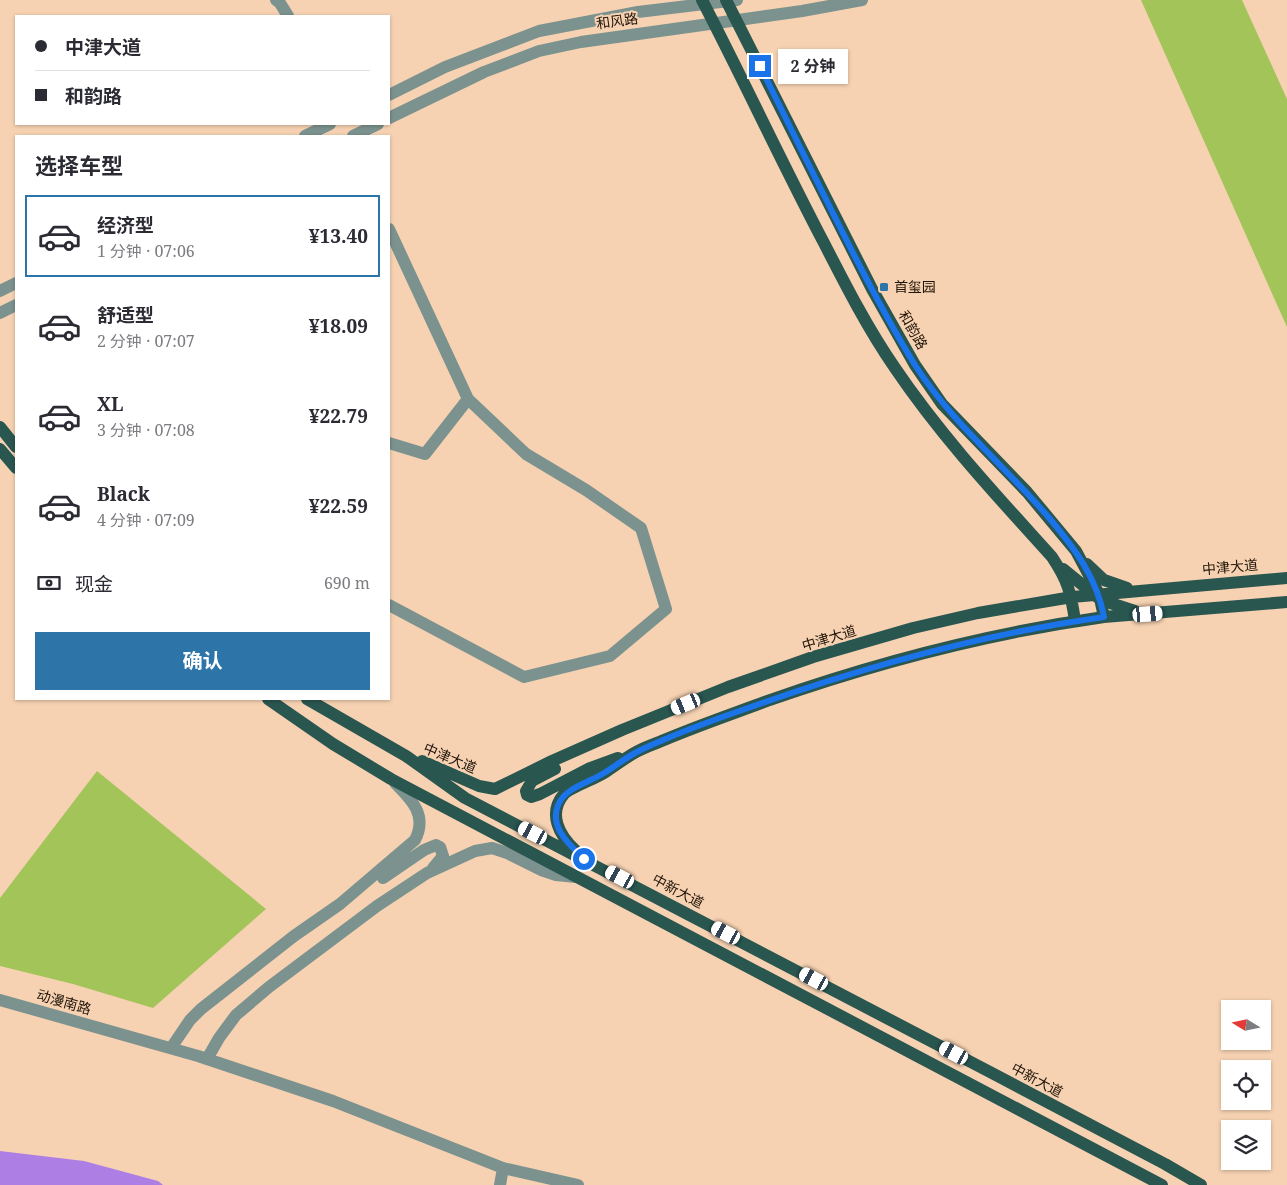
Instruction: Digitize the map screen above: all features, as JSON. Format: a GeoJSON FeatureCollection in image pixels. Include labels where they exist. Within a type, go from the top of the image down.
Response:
{"type":"FeatureCollection","features":[{"type":"Feature","properties":{"kind":"main road","name":"和韵路"},"geometry":{"type":"LineString","coordinates":[[730,0],[736,20],[815,179],[872,290],[915,365],[942,404],[1027,492],[1076,551],[1098,596],[1104,617]]}},
{"type":"Feature","properties":{"kind":"main road"},"geometry":{"type":"LineString","coordinates":[[703,2],[860,312],[894,367],[933,422],[1066,572],[1098,596],[1129,610],[1148,614]]}},
{"type":"Feature","properties":{"kind":"main road"},"geometry":{"type":"LineString","coordinates":[[0,428],[15,446]]}},
{"type":"Feature","properties":{"kind":"main road"},"geometry":{"type":"LineString","coordinates":[[0,449],[15,467]]}},
{"type":"Feature","properties":{"kind":"main road"},"geometry":{"type":"LineString","coordinates":[[1076,551],[1095,573],[1104,580],[1125,588],[1140,590]]}},
{"type":"Feature","properties":{"kind":"main road"},"geometry":{"type":"LineString","coordinates":[[1052,557],[1067,583],[1072,597],[1075,621]]}},
{"type":"Feature","properties":{"kind":"main road","name":"中津大道"},"geometry":{"type":"LineString","coordinates":[[406,756],[478,786],[495,789],[622,730],[728,688],[814,657],[913,628],[978,613],[1072,597],[1287,578]]}},
{"type":"Feature","properties":{"kind":"main road"},"geometry":{"type":"LineString","coordinates":[[622,730],[592,751],[532,781],[526,791],[527,795],[532,797],[540,794],[588,769],[636,752],[692,728],[801,689],[962,644],[1104,617],[1287,602]]}},
{"type":"Feature","properties":{"kind":"main road"},"geometry":{"type":"LineString","coordinates":[[269,700],[333,744],[391,779],[1162,1185]]}},
{"type":"Feature","properties":{"kind":"main road","name":"中新大道"},"geometry":{"type":"LineString","coordinates":[[309,700],[406,756],[465,798],[1165,1164],[1201,1185]]}},
{"type":"Feature","properties":{"kind":"main road"},"geometry":{"type":"LineString","coordinates":[[584,859],[562,836],[556,815],[558,805],[565,794],[602,774],[636,752]]}},
{"type":"Feature","properties":{"kind":"street","name":"和风路"},"geometry":{"type":"LineString","coordinates":[[390,94],[445,67],[539,31],[638,12],[703,2],[730,0]]}},
{"type":"Feature","properties":{"kind":"street","name":"和风路"},"geometry":{"type":"LineString","coordinates":[[390,118],[484,72],[539,51],[581,42],[802,12],[862,0]]}},
{"type":"Feature","properties":{"kind":"street"},"geometry":{"type":"LineString","coordinates":[[280,1],[287,15]]}},
{"type":"Feature","properties":{"kind":"street"},"geometry":{"type":"LineString","coordinates":[[308,135],[326,125]]}},
{"type":"Feature","properties":{"kind":"street"},"geometry":{"type":"LineString","coordinates":[[355,135],[376,125]]}},
{"type":"Feature","properties":{"kind":"street"},"geometry":{"type":"LineString","coordinates":[[390,232],[468,399],[526,454],[586,490],[641,528],[666,609],[610,656],[524,677],[390,606]]}},
{"type":"Feature","properties":{"kind":"street"},"geometry":{"type":"LineString","coordinates":[[0,291],[15,284]]}},
{"type":"Feature","properties":{"kind":"street"},"geometry":{"type":"LineString","coordinates":[[0,313],[15,306]]}},
{"type":"Feature","properties":{"kind":"street"},"geometry":{"type":"LineString","coordinates":[[390,443],[425,454],[468,399]]}},
{"type":"Feature","properties":{"kind":"street"},"geometry":{"type":"LineString","coordinates":[[340,904],[416,840],[420,824],[417,809],[391,779]]}},
{"type":"Feature","properties":{"kind":"street"},"geometry":{"type":"LineString","coordinates":[[171,1048],[187,1024],[202,1009],[294,936],[424,850],[436,845],[440,847],[443,856],[427,873]]}},
{"type":"Feature","properties":{"kind":"street"},"geometry":{"type":"LineString","coordinates":[[207,1059],[228,1024],[269,987],[377,906],[427,873],[475,851],[492,848],[507,852],[541,870],[556,875],[576,877]]}},
{"type":"Feature","properties":{"kind":"street","name":"动漫南路"},"geometry":{"type":"LineString","coordinates":[[0,1000],[207,1059],[332,1101],[503,1168],[578,1185]]}},
{"type":"Feature","properties":{"kind":"street"},"geometry":{"type":"LineString","coordinates":[[500,1185],[503,1168]]}},
{"type":"Feature","properties":{"kind":"green space"},"geometry":{"type":"Polygon","coordinates":[[[1141,0],[1242,0],[1287,99],[1287,327],[1141,0]]]}},
{"type":"Feature","properties":{"kind":"green space"},"geometry":{"type":"Polygon","coordinates":[[[97,771],[266,909],[153,1008],[73,984],[0,966],[0,898],[97,771]]]}},
{"type":"Feature","properties":{"kind":"shaded area"},"geometry":{"type":"Polygon","coordinates":[[[0,1151],[84,1161],[158,1181],[163,1185],[0,1185],[0,1151]]]}},
{"type":"Feature","properties":{"kind":"place","name":"首玺园"},"geometry":{"type":"Point","coordinates":[884,287]}},
{"type":"Feature","properties":{"kind":"route"},"geometry":{"type":"LineString","coordinates":[[584,859],[562,836],[557,824],[558,805],[565,794],[602,774],[636,752],[692,728],[801,689],[847,675],[962,644],[1104,617],[1099,594],[1076,551],[1027,492],[942,404],[915,365],[872,290],[760,66]]}}]}
